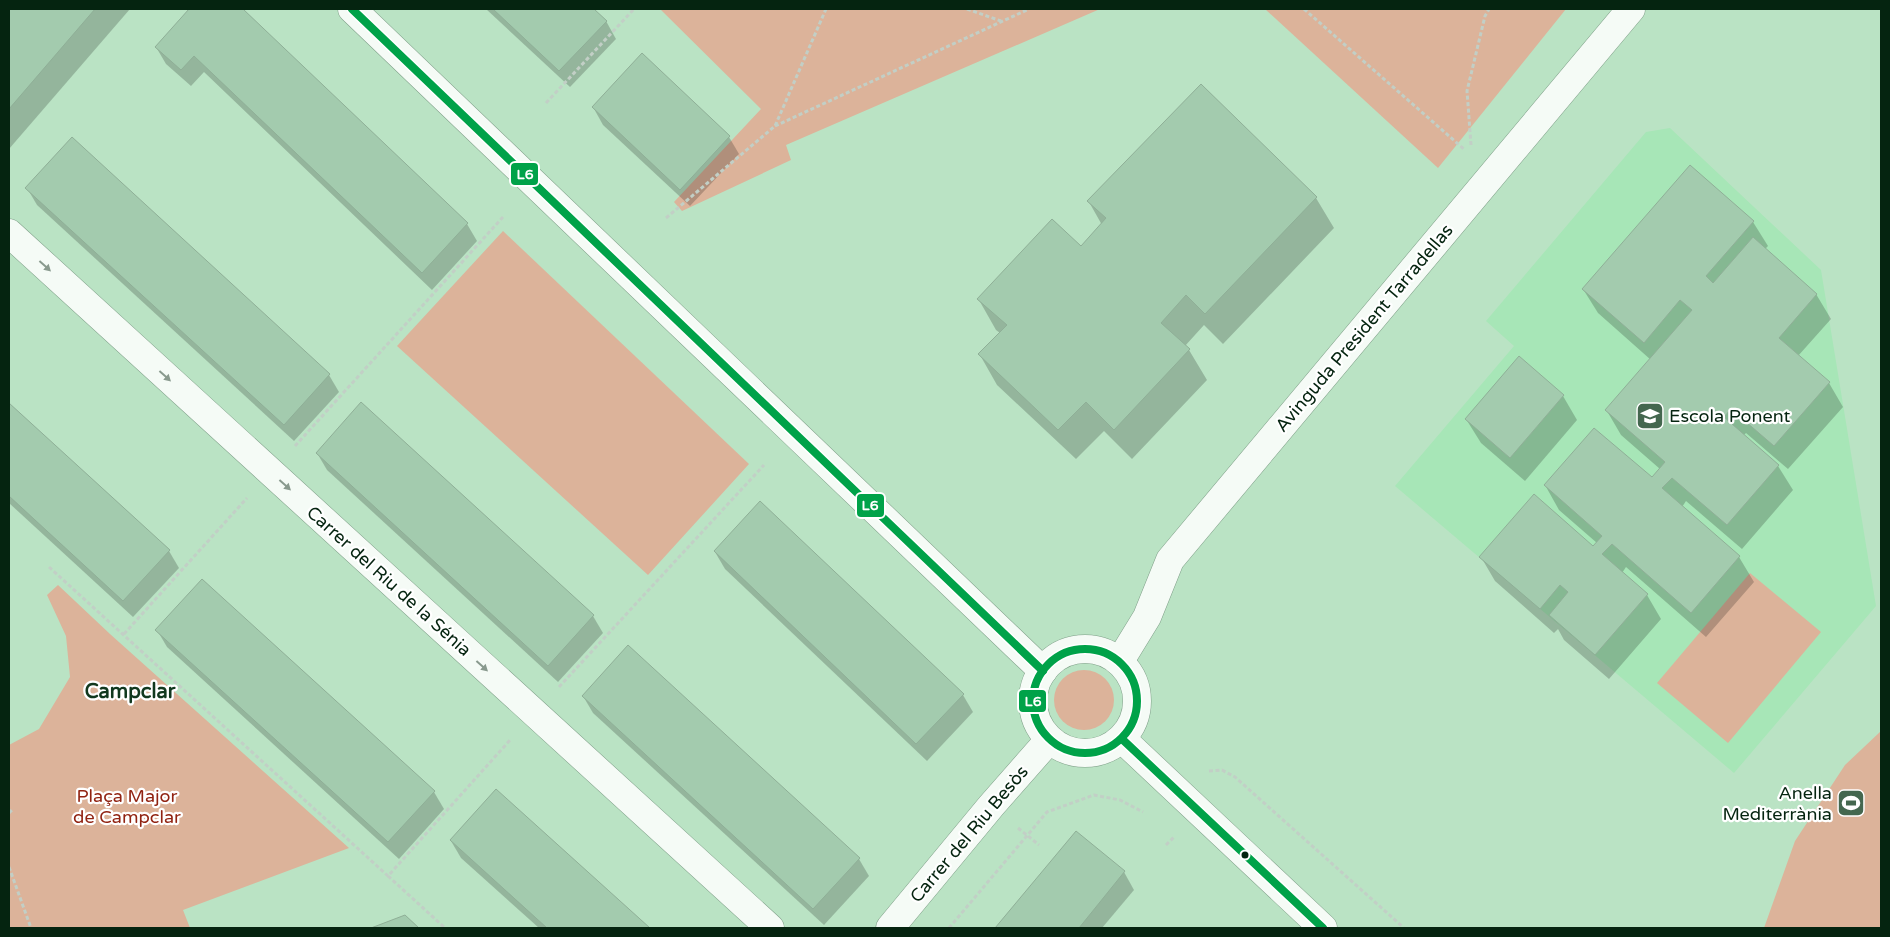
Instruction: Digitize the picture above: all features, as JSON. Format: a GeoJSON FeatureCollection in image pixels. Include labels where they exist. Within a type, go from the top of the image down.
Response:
{"type":"FeatureCollection","features":[{"type":"Feature","properties":{"kind":"street"},"geometry":{"type":"LineString","coordinates":[[352,9],[1043,671]]}},
{"type":"Feature","properties":{"kind":"street","name":"Avinguda President Tarradellas"},"geometry":{"type":"LineString","coordinates":[[1120,661],[1147,617],[1170,560],[1631,9]]}},
{"type":"Feature","properties":{"kind":"street","name":"Carrer del Riu de la Sénia"},"geometry":{"type":"LineString","coordinates":[[9,233],[770,928]]}},
{"type":"Feature","properties":{"kind":"street"},"geometry":{"type":"LineString","coordinates":[[1089,649],[1104,652],[1120,661],[1131,675],[1137,692],[1138,710],[1132,727],[1122,739],[1105,750],[1087,754],[1069,752],[1049,740],[1041,730],[1034,714],[1033,698],[1037,681],[1043,671],[1059,656],[1074,650],[1089,649]]}},
{"type":"Feature","properties":{"kind":"street"},"geometry":{"type":"LineString","coordinates":[[1122,739],[1323,928]]}},
{"type":"Feature","properties":{"kind":"street","name":"Carrer del Riu Besòs"},"geometry":{"type":"LineString","coordinates":[[890,928],[991,806],[1049,740]]}},
{"type":"Feature","properties":{"kind":"path"},"geometry":{"type":"LineString","coordinates":[[546,102],[634,9]]}},
{"type":"Feature","properties":{"kind":"path"},"geometry":{"type":"LineString","coordinates":[[775,126],[826,9]]}},
{"type":"Feature","properties":{"kind":"path"},"geometry":{"type":"LineString","coordinates":[[967,9],[1001,22]]}},
{"type":"Feature","properties":{"kind":"path"},"geometry":{"type":"LineString","coordinates":[[666,218],[775,126],[1029,9]]}},
{"type":"Feature","properties":{"kind":"path"},"geometry":{"type":"LineString","coordinates":[[1304,9],[1472,155]]}},
{"type":"Feature","properties":{"kind":"path"},"geometry":{"type":"LineString","coordinates":[[1471,146],[1467,91],[1485,16],[1490,9]]}},
{"type":"Feature","properties":{"kind":"path"},"geometry":{"type":"LineString","coordinates":[[124,634],[503,217]]}},
{"type":"Feature","properties":{"kind":"path"},"geometry":{"type":"LineString","coordinates":[[388,876],[764,465]]}},
{"type":"Feature","properties":{"kind":"path"},"geometry":{"type":"LineString","coordinates":[[49,567],[445,928]]}},
{"type":"Feature","properties":{"kind":"path"},"geometry":{"type":"LineString","coordinates":[[1206,772],[1222,770],[1235,777],[1404,928]]}},
{"type":"Feature","properties":{"kind":"path"},"geometry":{"type":"LineString","coordinates":[[949,928],[1047,812],[1094,795],[1120,800],[1145,812]]}},
{"type":"Feature","properties":{"kind":"path"},"geometry":{"type":"LineString","coordinates":[[9,813],[12,810]]}},
{"type":"Feature","properties":{"kind":"path"},"geometry":{"type":"LineString","coordinates":[[1015,825],[1038,845]]}},
{"type":"Feature","properties":{"kind":"path"},"geometry":{"type":"LineString","coordinates":[[9,867],[32,928]]}},
{"type":"Feature","properties":{"kind":"shaded area","name":"Escola Ponent"},"geometry":{"type":"Polygon","coordinates":[[[1670,128],[1821,270],[1876,606],[1734,773],[1395,486],[1514,346],[1486,321],[1646,132],[1670,128]]]}},
{"type":"Feature","properties":{"kind":"green space"},"geometry":{"type":"Polygon","coordinates":[[[660,9],[1100,9],[786,145],[791,160],[682,211],[674,202],[761,109],[660,9]]]}},
{"type":"Feature","properties":{"kind":"green space"},"geometry":{"type":"Polygon","coordinates":[[[1265,9],[1566,9],[1438,168],[1265,9]]]}},
{"type":"Feature","properties":{"kind":"green space"},"geometry":{"type":"Polygon","coordinates":[[[503,231],[749,464],[648,575],[397,346],[503,231]]]}},
{"type":"Feature","properties":{"kind":"green space"},"geometry":{"type":"Polygon","coordinates":[[[1750,573],[1821,632],[1728,743],[1657,683],[1750,573]]]}},
{"type":"Feature","properties":{"kind":"green space","name":"Plaça Major de Campclar"},"geometry":{"type":"Polygon","coordinates":[[[58,585],[349,848],[183,910],[190,928],[9,928],[9,745],[39,729],[70,677],[66,636],[47,595],[58,585]]]}},
{"type":"Feature","properties":{"kind":"green space"},"geometry":{"type":"Polygon","coordinates":[[[1078,670],[1090,670],[1101,675],[1109,683],[1114,694],[1112,712],[1101,725],[1090,730],[1078,730],[1067,725],[1059,717],[1054,706],[1054,694],[1059,683],[1067,675],[1078,670]]]}},
{"type":"Feature","properties":{"kind":"green space","name":"Anella Mediterrània"},"geometry":{"type":"Polygon","coordinates":[[[1881,731],[1881,928],[1764,928],[1795,841],[1845,765],[1881,731]]]}},
{"type":"Feature","properties":{"kind":"building"},"geometry":{"type":"Polygon","coordinates":[[[9,9],[95,9],[9,109],[9,9]]]}},
{"type":"Feature","properties":{"kind":"building"},"geometry":{"type":"Polygon","coordinates":[[[189,9],[243,9],[468,223],[422,273],[194,56],[181,70],[155,47],[189,9]]]}},
{"type":"Feature","properties":{"kind":"building"},"geometry":{"type":"Polygon","coordinates":[[[493,9],[594,9],[607,21],[559,71],[493,9]]]}},
{"type":"Feature","properties":{"kind":"building"},"geometry":{"type":"Polygon","coordinates":[[[642,53],[730,136],[680,190],[592,107],[642,53]]]}},
{"type":"Feature","properties":{"kind":"building"},"geometry":{"type":"Polygon","coordinates":[[[1201,84],[1317,197],[1205,314],[1186,295],[1161,323],[1190,349],[1114,430],[1086,402],[1058,430],[978,354],[1007,325],[977,299],[1052,219],[1081,246],[1106,218],[1087,201],[1201,84]]]}},
{"type":"Feature","properties":{"kind":"building"},"geometry":{"type":"Polygon","coordinates":[[[72,137],[330,374],[284,425],[25,188],[72,137]]]}},
{"type":"Feature","properties":{"kind":"building"},"geometry":{"type":"Polygon","coordinates":[[[1690,165],[1754,221],[1706,276],[1713,283],[1753,237],[1817,294],[1779,338],[1830,382],[1774,446],[1731,409],[1724,417],[1779,465],[1727,525],[1672,478],[1662,488],[1740,556],[1691,613],[1612,544],[1602,554],[1648,594],[1595,655],[1549,615],[1568,592],[1560,585],[1540,609],[1479,557],[1534,494],[1593,546],[1602,536],[1544,485],[1594,428],[1652,477],[1665,462],[1605,410],[1692,310],[1680,300],[1644,343],[1582,289],[1690,165]]]}},
{"type":"Feature","properties":{"kind":"building"},"geometry":{"type":"Polygon","coordinates":[[[1519,356],[1564,395],[1510,458],[1465,419],[1519,356]]]}},
{"type":"Feature","properties":{"kind":"building"},"geometry":{"type":"Polygon","coordinates":[[[361,402],[594,615],[548,666],[316,453],[361,402]]]}},
{"type":"Feature","properties":{"kind":"building"},"geometry":{"type":"Polygon","coordinates":[[[9,403],[170,550],[123,601],[9,496],[9,403]]]}},
{"type":"Feature","properties":{"kind":"building"},"geometry":{"type":"Polygon","coordinates":[[[760,501],[964,694],[916,744],[714,551],[760,501]]]}},
{"type":"Feature","properties":{"kind":"building"},"geometry":{"type":"Polygon","coordinates":[[[202,579],[435,791],[388,842],[155,630],[202,579]]]}},
{"type":"Feature","properties":{"kind":"building"},"geometry":{"type":"Polygon","coordinates":[[[628,645],[860,858],[813,909],[582,696],[628,645]]]}},
{"type":"Feature","properties":{"kind":"building"},"geometry":{"type":"Polygon","coordinates":[[[496,789],[650,928],[547,928],[450,840],[496,789]]]}},
{"type":"Feature","properties":{"kind":"building"},"geometry":{"type":"Polygon","coordinates":[[[1076,831],[1125,871],[1079,928],[995,928],[1076,831]]]}},
{"type":"Feature","properties":{"kind":"building"},"geometry":{"type":"Polygon","coordinates":[[[405,915],[419,928],[371,928],[405,915]]]}},
{"type":"Feature","properties":{"kind":"transit line","name":"L6"},"geometry":{"type":"LineString","coordinates":[[352,9],[1043,671]]}},
{"type":"Feature","properties":{"kind":"transit line","name":"L6"},"geometry":{"type":"LineString","coordinates":[[1085,649],[1105,653],[1122,664],[1133,681],[1137,701],[1133,721],[1122,738],[1105,749],[1085,753],[1065,749],[1048,738],[1037,721],[1033,701],[1037,681],[1048,664],[1065,653],[1085,649]]}},
{"type":"Feature","properties":{"kind":"transit line","name":"L6"},"geometry":{"type":"LineString","coordinates":[[1122,739],[1323,928]]}},
{"type":"Feature","properties":{"kind":"place","name":"Escola Ponent"},"geometry":{"type":"Point","coordinates":[1650,416]}},
{"type":"Feature","properties":{"kind":"place","name":"Anella Mediterrània"},"geometry":{"type":"Point","coordinates":[1851,803]}},
{"type":"Feature","properties":{"kind":"district","name":"Campclar"},"geometry":{"type":"Point","coordinates":[130,692]}}]}
